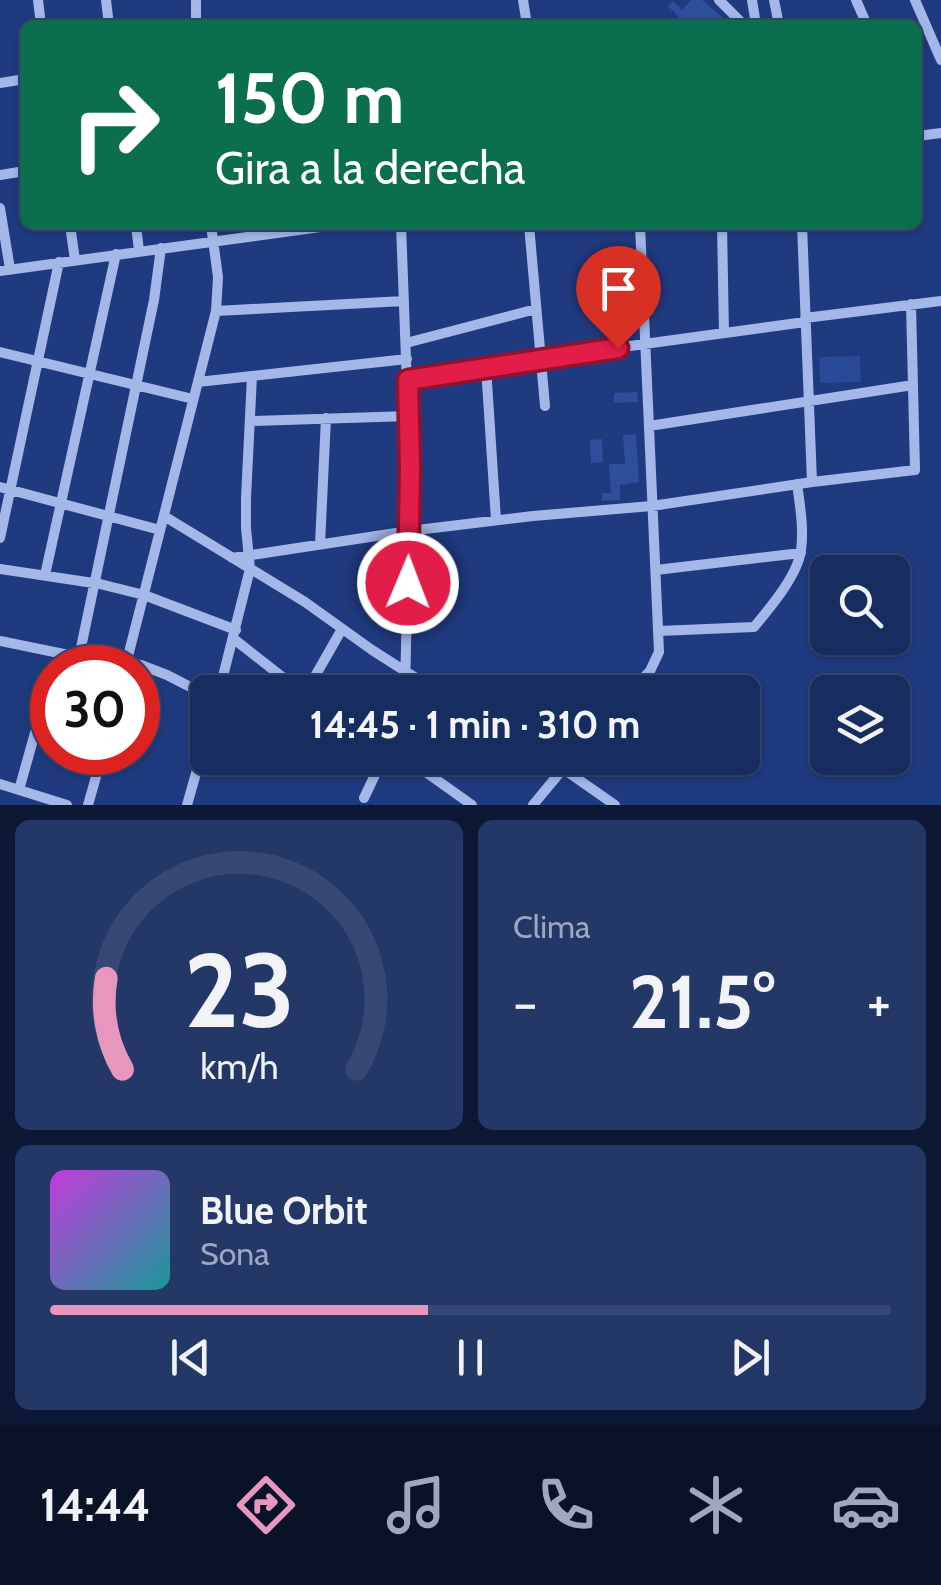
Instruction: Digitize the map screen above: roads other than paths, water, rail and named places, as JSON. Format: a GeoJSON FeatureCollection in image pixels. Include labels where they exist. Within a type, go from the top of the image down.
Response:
{"type":"FeatureCollection","features":[{"type":"Feature","properties":{"kind":"street"},"geometry":{"type":"LineString","coordinates":[[719,0],[739,20]]}},
{"type":"Feature","properties":{"kind":"street"},"geometry":{"type":"LineString","coordinates":[[915,0],[941,60]]}},
{"type":"Feature","properties":{"kind":"street"},"geometry":{"type":"LineString","coordinates":[[0,208],[5,270],[276,230]]}},
{"type":"Feature","properties":{"kind":"street"},"geometry":{"type":"LineString","coordinates":[[71,230],[75,260]]}},
{"type":"Feature","properties":{"kind":"street"},"geometry":{"type":"LineString","coordinates":[[137,230],[139,251]]}},
{"type":"Feature","properties":{"kind":"street"},"geometry":{"type":"LineString","coordinates":[[130,645],[216,311],[218,277],[212,230]]}},
{"type":"Feature","properties":{"kind":"street"},"geometry":{"type":"LineString","coordinates":[[401,230],[409,416],[407,673]]}},
{"type":"Feature","properties":{"kind":"street"},"geometry":{"type":"LineString","coordinates":[[529,230],[546,406]]}},
{"type":"Feature","properties":{"kind":"street"},"geometry":{"type":"LineString","coordinates":[[640,230],[659,631],[659,652],[646,675]]}},
{"type":"Feature","properties":{"kind":"street"},"geometry":{"type":"LineString","coordinates":[[722,230],[724,333]]}},
{"type":"Feature","properties":{"kind":"street"},"geometry":{"type":"LineString","coordinates":[[802,230],[812,482]]}},
{"type":"Feature","properties":{"kind":"street"},"geometry":{"type":"LineString","coordinates":[[82,645],[154,300],[161,248]]}},
{"type":"Feature","properties":{"kind":"street"},"geometry":{"type":"LineString","coordinates":[[45,575],[116,254]]}},
{"type":"Feature","properties":{"kind":"street"},"geometry":{"type":"LineString","coordinates":[[0,538],[5,488],[59,262]]}},
{"type":"Feature","properties":{"kind":"street"},"geometry":{"type":"LineString","coordinates":[[408,380],[941,300]]}},
{"type":"Feature","properties":{"kind":"street"},"geometry":{"type":"LineString","coordinates":[[216,311],[404,301]]}},
{"type":"Feature","properties":{"kind":"street"},"geometry":{"type":"LineString","coordinates":[[232,558],[409,531],[652,506],[915,470],[911,304]]}},
{"type":"Feature","properties":{"kind":"street"},"geometry":{"type":"LineString","coordinates":[[406,344],[536,309]]}},
{"type":"Feature","properties":{"kind":"street"},"geometry":{"type":"LineString","coordinates":[[0,352],[193,399]]}},
{"type":"Feature","properties":{"kind":"street"},"geometry":{"type":"LineString","coordinates":[[198,382],[407,359]]}},
{"type":"Feature","properties":{"kind":"street"},"geometry":{"type":"LineString","coordinates":[[486,367],[496,520]]}},
{"type":"Feature","properties":{"kind":"street"},"geometry":{"type":"LineString","coordinates":[[224,675],[250,569],[246,498],[252,376]]}},
{"type":"Feature","properties":{"kind":"street"},"geometry":{"type":"LineString","coordinates":[[650,426],[913,385]]}},
{"type":"Feature","properties":{"kind":"street"},"geometry":{"type":"LineString","coordinates":[[251,421],[409,416]]}},
{"type":"Feature","properties":{"kind":"street"},"geometry":{"type":"LineString","coordinates":[[320,544],[326,418]]}},
{"type":"Feature","properties":{"kind":"street"},"geometry":{"type":"LineString","coordinates":[[659,631],[754,627],[785,586],[801,553],[796,484]]}},
{"type":"Feature","properties":{"kind":"street"},"geometry":{"type":"LineString","coordinates":[[5,488],[160,530]]}},
{"type":"Feature","properties":{"kind":"street"},"geometry":{"type":"LineString","coordinates":[[164,516],[305,602],[410,675]]}},
{"type":"Feature","properties":{"kind":"street"},"geometry":{"type":"LineString","coordinates":[[656,570],[801,553]]}},
{"type":"Feature","properties":{"kind":"street"},"geometry":{"type":"LineString","coordinates":[[0,569],[144,595],[235,634],[279,675]]}},
{"type":"Feature","properties":{"kind":"street"},"geometry":{"type":"LineString","coordinates":[[316,675],[342,628]]}},
{"type":"Feature","properties":{"kind":"street"},"geometry":{"type":"LineString","coordinates":[[0,641],[30,647]]}},
{"type":"Feature","properties":{"kind":"street"},"geometry":{"type":"LineString","coordinates":[[160,672],[190,687]]}},
{"type":"Feature","properties":{"kind":"street"},"geometry":{"type":"LineString","coordinates":[[19,790],[30,751]]}},
{"type":"Feature","properties":{"kind":"street"},"geometry":{"type":"LineString","coordinates":[[88,805],[96,775]]}},
{"type":"Feature","properties":{"kind":"street"},"geometry":{"type":"LineString","coordinates":[[186,805],[195,775]]}},
{"type":"Feature","properties":{"kind":"street"},"geometry":{"type":"LineString","coordinates":[[364,798],[376,775]]}},
{"type":"Feature","properties":{"kind":"street"},"geometry":{"type":"LineString","coordinates":[[430,775],[472,805]]}},
{"type":"Feature","properties":{"kind":"street"},"geometry":{"type":"LineString","coordinates":[[533,805],[557,775]]}},
{"type":"Feature","properties":{"kind":"street"},"geometry":{"type":"LineString","coordinates":[[572,775],[616,805]]}},
{"type":"Feature","properties":{"kind":"street"},"geometry":{"type":"LineString","coordinates":[[0,784],[67,805]]}}]}
